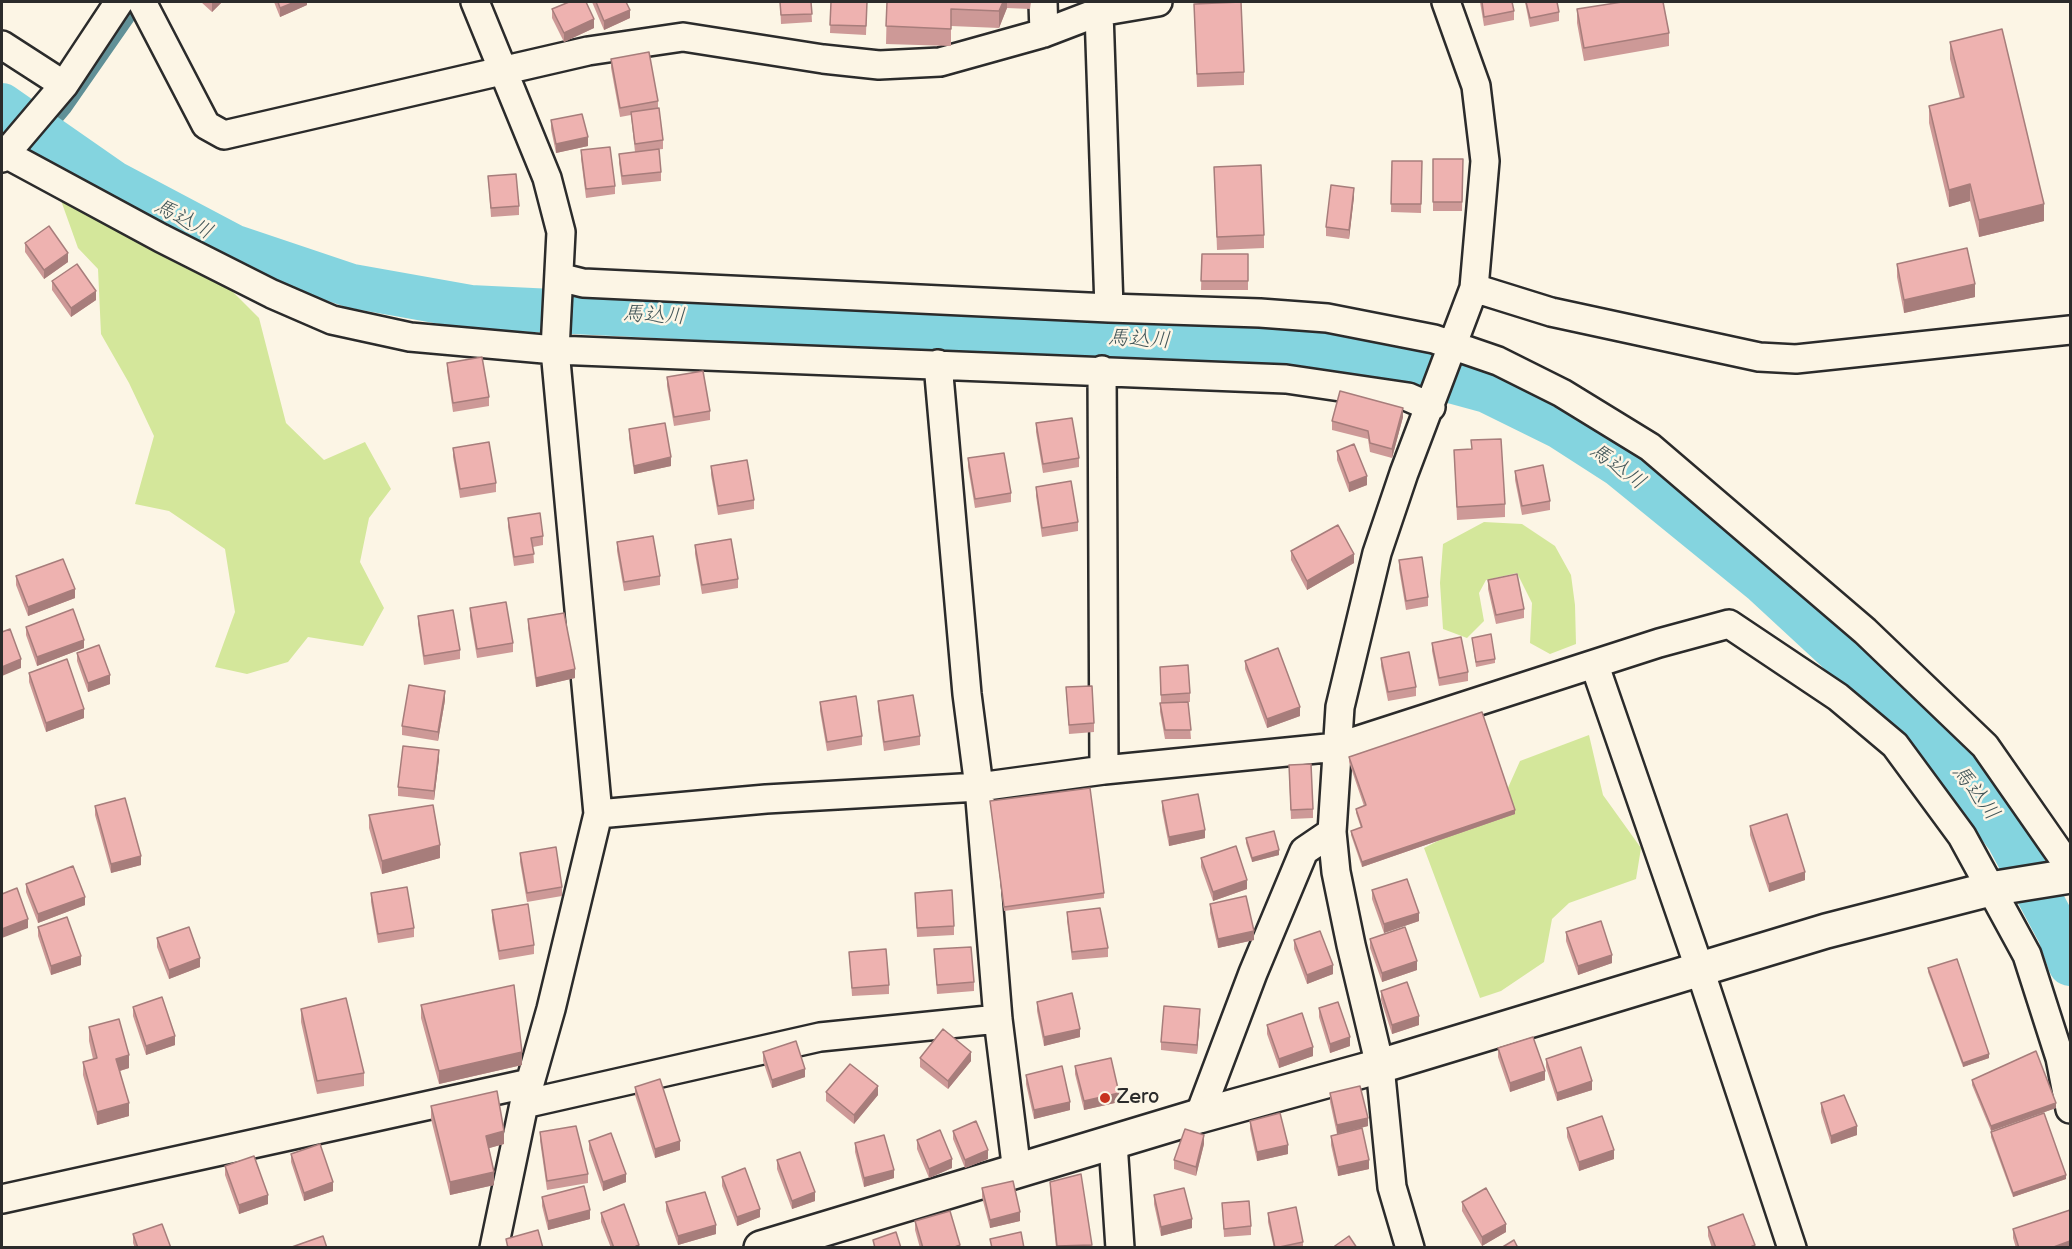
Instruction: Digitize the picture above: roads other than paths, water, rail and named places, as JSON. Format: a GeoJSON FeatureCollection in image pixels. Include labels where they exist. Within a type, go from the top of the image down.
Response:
{"type":"FeatureCollection","features":[{"type":"Feature","properties":{"kind":"street"},"geometry":{"type":"LineString","coordinates":[[119,2],[64,85],[5,153],[161,238],[272,294],[332,320],[410,337],[555,350],[1286,379],[1408,397],[1431,407]]}},
{"type":"Feature","properties":{"kind":"street"},"geometry":{"type":"LineString","coordinates":[[476,2],[547,178],[561,232],[555,350],[598,814],[551,1010],[527,1093],[494,1248]]}},
{"type":"Feature","properties":{"kind":"street"},"geometry":{"type":"LineString","coordinates":[[1043,2],[1044,33]]}},
{"type":"Feature","properties":{"kind":"street"},"geometry":{"type":"LineString","coordinates":[[148,12],[206,125],[224,135],[588,51],[683,37],[879,65],[940,62],[1044,33],[1099,12],[1158,2]]}},
{"type":"Feature","properties":{"kind":"street"},"geometry":{"type":"LineString","coordinates":[[1410,1248],[1392,1187],[1380,1066],[1336,872],[1332,832],[1340,707],[1377,553],[1404,473],[1453,350],[1474,288],[1485,161],[1476,86],[1446,2]]}},
{"type":"Feature","properties":{"kind":"street"},"geometry":{"type":"LineString","coordinates":[[1099,12],[1109,308]]}},
{"type":"Feature","properties":{"kind":"street"},"geometry":{"type":"LineString","coordinates":[[2,45],[64,85]]}},
{"type":"Feature","properties":{"kind":"street"},"geometry":{"type":"LineString","coordinates":[[559,281],[1327,318],[1394,330],[1453,350],[1498,361],[1562,393],[1659,454],[1865,631],[1985,746],[2068,874],[1996,889],[1826,931],[1699,967],[1380,1066],[1199,1116],[761,1248]]}},
{"type":"Feature","properties":{"kind":"street"},"geometry":{"type":"LineString","coordinates":[[1474,288],[1551,312],[1759,357],[1796,359],[2070,330]]}},
{"type":"Feature","properties":{"kind":"street"},"geometry":{"type":"LineString","coordinates":[[938,364],[967,694],[979,787],[998,1019],[1017,1172]]}},
{"type":"Feature","properties":{"kind":"street"},"geometry":{"type":"LineString","coordinates":[[1102,370],[1104,770]]}},
{"type":"Feature","properties":{"kind":"street"},"geometry":{"type":"LineString","coordinates":[[598,814],[766,799],[979,787],[1104,770],[1337,747],[1595,666],[1659,643],[1729,624],[1838,697],[1895,745],[1962,836],[1996,889],[2027,955],[2060,1058],[2070,1109]]}},
{"type":"Feature","properties":{"kind":"street"},"geometry":{"type":"LineString","coordinates":[[1595,666],[1699,967],[1792,1248]]}},
{"type":"Feature","properties":{"kind":"street"},"geometry":{"type":"LineString","coordinates":[[1199,1116],[1253,973],[1304,851],[1332,832]]}},
{"type":"Feature","properties":{"kind":"street"},"geometry":{"type":"LineString","coordinates":[[2,1199],[527,1093],[820,1037],[998,1019]]}},
{"type":"Feature","properties":{"kind":"street"},"geometry":{"type":"LineString","coordinates":[[1113,1143],[1120,1248]]}},
{"type":"Feature","properties":{"kind":"waterway"},"geometry":{"type":"LineString","coordinates":[[46,135],[67,110],[138,8]]}},
{"type":"Feature","properties":{"kind":"waterway","name":"馬込川"},"geometry":{"type":"LineString","coordinates":[[2,105],[114,183],[233,246],[352,286],[470,307],[1234,344],[1338,355],[1410,370],[1487,391],[1560,427],[1619,465],[1764,583],[1936,742],[2008,838],[2059,933],[2070,964]]}},
{"type":"Feature","properties":{"kind":"place","name":"Zero"},"geometry":{"type":"Point","coordinates":[1105,1098]}}]}
